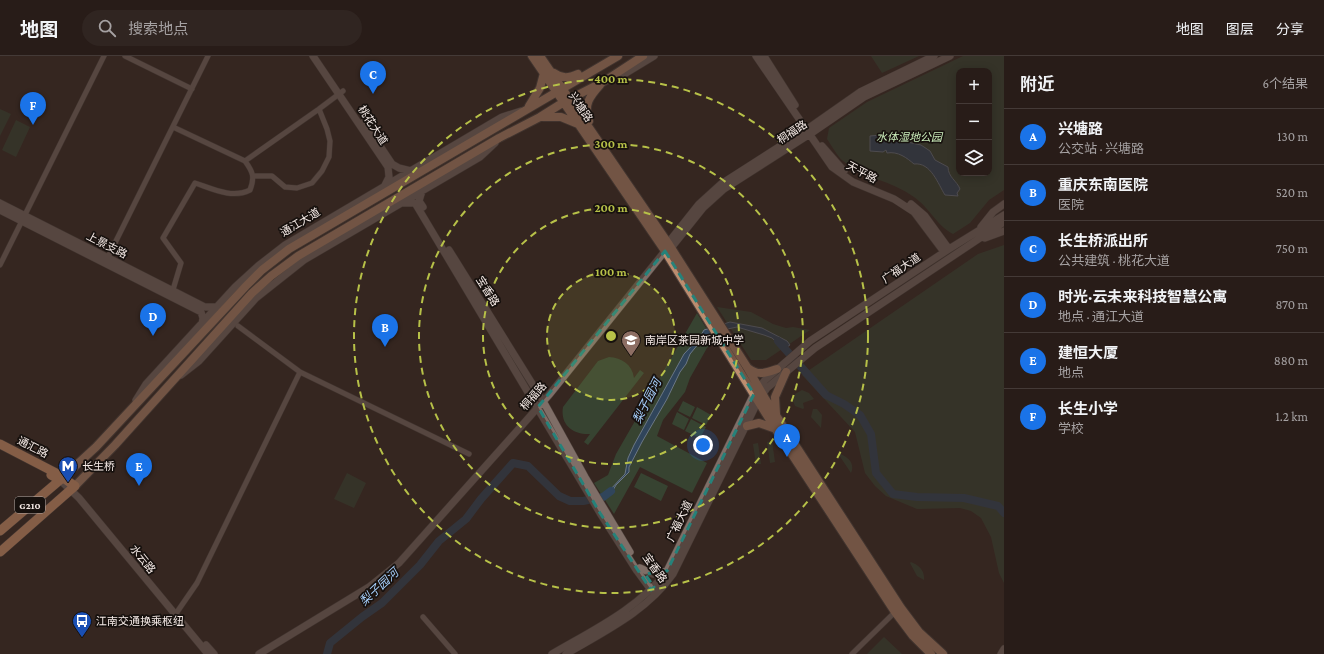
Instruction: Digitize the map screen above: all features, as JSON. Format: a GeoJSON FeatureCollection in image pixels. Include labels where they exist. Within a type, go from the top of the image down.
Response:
{"type":"FeatureCollection","features":[{"type":"Feature","properties":{"kind":"highway","name":"通汇路"},"geometry":{"type":"LineString","coordinates":[[0,444],[62,479],[73,488]]}},
{"type":"Feature","properties":{"kind":"highway","name":"通汇路"},"geometry":{"type":"LineString","coordinates":[[0,449],[62,479]]}},
{"type":"Feature","properties":{"kind":"highway","name":"通江大道"},"geometry":{"type":"LineString","coordinates":[[0,531],[62,479]]}},
{"type":"Feature","properties":{"kind":"highway","name":"G210"},"geometry":{"type":"LineString","coordinates":[[0,552],[73,488]]}},
{"type":"Feature","properties":{"kind":"highway"},"geometry":{"type":"LineString","coordinates":[[34,502],[39,501],[45,506],[43,515]]}},
{"type":"Feature","properties":{"kind":"main road"},"geometry":{"type":"LineString","coordinates":[[532,56],[547,72],[558,77],[567,78],[606,62]]}},
{"type":"Feature","properties":{"kind":"main road"},"geometry":{"type":"LineString","coordinates":[[528,108],[540,88],[547,72],[540,56]]}},
{"type":"Feature","properties":{"kind":"main road","name":"通江大道"},"geometry":{"type":"LineString","coordinates":[[62,479],[105,438],[251,281],[289,249],[559,89],[618,56]]}},
{"type":"Feature","properties":{"kind":"main road"},"geometry":{"type":"LineString","coordinates":[[73,488],[115,445],[252,293],[271,276],[298,256],[499,138],[540,117],[567,100],[603,82],[642,56]]}},
{"type":"Feature","properties":{"kind":"main road","name":"兴塘路"},"geometry":{"type":"LineString","coordinates":[[547,72],[593,132],[668,247],[759,394],[776,415],[901,608],[919,632],[943,654]]}},
{"type":"Feature","properties":{"kind":"main road"},"geometry":{"type":"LineString","coordinates":[[593,132],[586,108],[590,97],[603,82]]}},
{"type":"Feature","properties":{"kind":"main road","name":"兴塘路"},"geometry":{"type":"LineString","coordinates":[[567,100],[579,125],[668,247]]}},
{"type":"Feature","properties":{"kind":"main road"},"geometry":{"type":"LineString","coordinates":[[540,117],[561,117],[579,125]]}},
{"type":"Feature","properties":{"kind":"main road"},"geometry":{"type":"LineString","coordinates":[[189,346],[199,327]]}},
{"type":"Feature","properties":{"kind":"main road","name":"兴塘路"},"geometry":{"type":"LineString","coordinates":[[725,340],[747,367],[776,430],[895,612],[913,636],[931,654]]}},
{"type":"Feature","properties":{"kind":"main road"},"geometry":{"type":"LineString","coordinates":[[747,367],[755,374],[763,374],[777,369]]}},
{"type":"Feature","properties":{"kind":"main road"},"geometry":{"type":"LineString","coordinates":[[776,415],[775,397],[789,370]]}},
{"type":"Feature","properties":{"kind":"main road"},"geometry":{"type":"LineString","coordinates":[[746,426],[759,423],[776,430]]}},
{"type":"Feature","properties":{"kind":"main road"},"geometry":{"type":"LineString","coordinates":[[105,438],[104,444],[106,446],[115,445]]}},
{"type":"Feature","properties":{"kind":"street"},"geometry":{"type":"LineString","coordinates":[[0,265],[104,56]]}},
{"type":"Feature","properties":{"kind":"street"},"geometry":{"type":"LineString","coordinates":[[125,56],[192,89]]}},
{"type":"Feature","properties":{"kind":"street"},"geometry":{"type":"LineString","coordinates":[[106,260],[174,127],[208,56]]}},
{"type":"Feature","properties":{"kind":"street","name":"桃花大道"},"geometry":{"type":"LineString","coordinates":[[313,56],[341,92]]}},
{"type":"Feature","properties":{"kind":"street","name":"桃花大道"},"geometry":{"type":"LineString","coordinates":[[318,56],[390,165]]}},
{"type":"Feature","properties":{"kind":"street"},"geometry":{"type":"LineString","coordinates":[[603,82],[626,73],[654,56]]}},
{"type":"Feature","properties":{"kind":"street","name":"天平路"},"geometry":{"type":"LineString","coordinates":[[756,56],[810,131]]}},
{"type":"Feature","properties":{"kind":"street","name":"天平路"},"geometry":{"type":"LineString","coordinates":[[764,56],[832,167],[842,176],[894,199],[914,212],[946,251]]}},
{"type":"Feature","properties":{"kind":"street","name":"桐福路"},"geometry":{"type":"LineString","coordinates":[[810,131],[860,92],[934,56]]}},
{"type":"Feature","properties":{"kind":"street","name":"桐福路"},"geometry":{"type":"LineString","coordinates":[[259,654],[319,619],[384,576],[412,550],[541,404],[668,247],[703,208],[724,189],[810,131],[864,97],[950,56]]}},
{"type":"Feature","properties":{"kind":"street"},"geometry":{"type":"LineString","coordinates":[[245,161],[341,92]]}},
{"type":"Feature","properties":{"kind":"street","name":"通江大道"},"geometry":{"type":"LineString","coordinates":[[129,412],[146,384],[199,327],[252,271],[285,245],[502,117],[528,108]]}},
{"type":"Feature","properties":{"kind":"street"},"geometry":{"type":"LineString","coordinates":[[253,176],[272,176],[285,187],[297,188],[312,183],[322,171],[328,157],[329,135],[319,109]]}},
{"type":"Feature","properties":{"kind":"street"},"geometry":{"type":"LineString","coordinates":[[172,293],[181,263],[163,238],[195,183],[221,192],[240,195],[250,190],[254,180],[253,171],[245,161],[174,127]]}},
{"type":"Feature","properties":{"kind":"street"},"geometry":{"type":"LineString","coordinates":[[169,386],[199,361],[240,318],[256,298],[304,260],[480,157],[499,138]]}},
{"type":"Feature","properties":{"kind":"street"},"geometry":{"type":"LineString","coordinates":[[385,185],[389,177],[390,165],[411,171]]}},
{"type":"Feature","properties":{"kind":"street"},"geometry":{"type":"LineString","coordinates":[[401,203],[417,202],[422,190]]}},
{"type":"Feature","properties":{"kind":"street","name":"宝香路"},"geometry":{"type":"LineString","coordinates":[[417,202],[541,404],[603,511],[655,590]]}},
{"type":"Feature","properties":{"kind":"street","name":"上景支路"},"geometry":{"type":"LineString","coordinates":[[0,203],[23,218],[203,309]]}},
{"type":"Feature","properties":{"kind":"street"},"geometry":{"type":"LineString","coordinates":[[978,230],[993,212],[1004,204]]}},
{"type":"Feature","properties":{"kind":"street","name":"上景支路"},"geometry":{"type":"LineString","coordinates":[[0,210],[23,218]]}},
{"type":"Feature","properties":{"kind":"street","name":"广福大道"},"geometry":{"type":"LineString","coordinates":[[552,654],[624,612],[655,590],[667,571],[759,394],[777,369],[810,342],[978,230],[1004,215]]}},
{"type":"Feature","properties":{"kind":"street","name":"广福大道"},"geometry":{"type":"LineString","coordinates":[[566,654],[628,618],[673,574],[746,426],[759,394],[815,348],[1004,222]]}},
{"type":"Feature","properties":{"kind":"street"},"geometry":{"type":"LineString","coordinates":[[977,240],[1004,231]]}},
{"type":"Feature","properties":{"kind":"street"},"geometry":{"type":"LineString","coordinates":[[199,327],[203,318],[203,309],[217,308]]}},
{"type":"Feature","properties":{"kind":"street"},"geometry":{"type":"LineString","coordinates":[[238,326],[240,318]]}},
{"type":"Feature","properties":{"kind":"street"},"geometry":{"type":"LineString","coordinates":[[227,331],[238,326]]}},
{"type":"Feature","properties":{"kind":"street"},"geometry":{"type":"LineString","coordinates":[[238,326],[300,372],[470,454]]}},
{"type":"Feature","properties":{"kind":"street"},"geometry":{"type":"LineString","coordinates":[[176,613],[197,583],[300,372]]}},
{"type":"Feature","properties":{"kind":"street","name":"水云路"},"geometry":{"type":"LineString","coordinates":[[73,488],[208,654]]}},
{"type":"Feature","properties":{"kind":"street","name":"宝香路"},"geometry":{"type":"LineString","coordinates":[[603,511],[655,590]]}},
{"type":"Feature","properties":{"kind":"street"},"geometry":{"type":"LineString","coordinates":[[640,568],[653,574],[667,571]]}},
{"type":"Feature","properties":{"kind":"street"},"geometry":{"type":"LineString","coordinates":[[852,654],[895,612]]}},
{"type":"Feature","properties":{"kind":"street","name":"水云路"},"geometry":{"type":"LineString","coordinates":[[176,613],[214,654]]}},
{"type":"Feature","properties":{"kind":"street"},"geometry":{"type":"LineString","coordinates":[[423,617],[455,654]]}},
{"type":"Feature","properties":{"kind":"street"},"geometry":{"type":"LineString","coordinates":[[1001,654],[1004,649]]}},
{"type":"Feature","properties":{"kind":"highlighted area"},"geometry":{"type":"Polygon","coordinates":[[[665,251],[754,394],[667,571],[645,574],[654,587],[651,590],[600,513],[538,407],[665,251]]]}},
{"type":"Feature","properties":{"kind":"green space"},"geometry":{"type":"Polygon","coordinates":[[[871,56],[919,56],[882,73],[871,56]]]}},
{"type":"Feature","properties":{"kind":"green space","name":"水体湿地公园"},"geometry":{"type":"Polygon","coordinates":[[[963,56],[1004,56],[1004,190],[989,200],[970,223],[953,234],[942,226],[920,201],[914,197],[897,187],[860,172],[843,161],[827,139],[829,128],[867,102],[963,56]]]}},
{"type":"Feature","properties":{"kind":"green space"},"geometry":{"type":"Polygon","coordinates":[[[0,109],[11,114],[0,136],[0,109]]]}},
{"type":"Feature","properties":{"kind":"green space"},"geometry":{"type":"Polygon","coordinates":[[[16,120],[30,127],[16,157],[2,150],[16,120]]]}},
{"type":"Feature","properties":{"kind":"green space"},"geometry":{"type":"Polygon","coordinates":[[[1004,245],[1004,583],[999,573],[991,537],[981,518],[971,511],[960,508],[917,509],[886,496],[875,486],[865,473],[855,432],[802,375],[978,254],[1004,245]]]}},
{"type":"Feature","properties":{"kind":"green space"},"geometry":{"type":"Polygon","coordinates":[[[717,307],[751,312],[773,324],[786,328],[793,327],[810,330],[766,360],[751,360],[717,307]]]}},
{"type":"Feature","properties":{"kind":"green space"},"geometry":{"type":"Polygon","coordinates":[[[697,313],[714,341],[707,348],[690,378],[685,392],[663,420],[657,436],[707,463],[692,493],[640,467],[614,514],[594,483],[608,475],[616,454],[697,313]]]}},
{"type":"Feature","properties":{"kind":"green space"},"geometry":{"type":"Polygon","coordinates":[[[609,357],[622,360],[629,365],[634,378],[640,370],[644,373],[588,445],[584,442],[590,434],[578,433],[569,428],[564,419],[563,407],[598,361],[609,357]]]}},
{"type":"Feature","properties":{"kind":"green space"},"geometry":{"type":"Polygon","coordinates":[[[802,390],[809,393],[814,399],[803,403],[803,409],[795,406],[793,401],[795,394],[802,390]]]}},
{"type":"Feature","properties":{"kind":"green space"},"geometry":{"type":"Polygon","coordinates":[[[683,401],[695,407],[690,417],[678,411],[683,401]]]}},
{"type":"Feature","properties":{"kind":"green space"},"geometry":{"type":"Polygon","coordinates":[[[697,407],[711,415],[706,425],[692,418],[697,407]]]}},
{"type":"Feature","properties":{"kind":"green space"},"geometry":{"type":"Polygon","coordinates":[[[813,409],[817,409],[822,415],[821,428],[811,417],[813,409]]]}},
{"type":"Feature","properties":{"kind":"green space"},"geometry":{"type":"Polygon","coordinates":[[[677,412],[689,419],[684,430],[672,424],[677,412]]]}},
{"type":"Feature","properties":{"kind":"green space"},"geometry":{"type":"Polygon","coordinates":[[[691,419],[706,427],[700,438],[685,431],[691,419]]]}},
{"type":"Feature","properties":{"kind":"green space"},"geometry":{"type":"Polygon","coordinates":[[[772,441],[775,462],[770,463],[767,442],[772,441]]]}},
{"type":"Feature","properties":{"kind":"green space"},"geometry":{"type":"Polygon","coordinates":[[[758,443],[761,464],[756,464],[753,444],[758,443]]]}},
{"type":"Feature","properties":{"kind":"green space"},"geometry":{"type":"Polygon","coordinates":[[[840,454],[846,457],[852,464],[851,473],[839,455],[840,454]]]}},
{"type":"Feature","properties":{"kind":"green space"},"geometry":{"type":"Polygon","coordinates":[[[347,473],[366,483],[354,508],[334,499],[347,473]]]}},
{"type":"Feature","properties":{"kind":"green space"},"geometry":{"type":"Polygon","coordinates":[[[641,473],[668,486],[661,501],[634,487],[641,473]]]}},
{"type":"Feature","properties":{"kind":"green space"},"geometry":{"type":"Polygon","coordinates":[[[911,562],[921,569],[924,574],[924,580],[917,576],[910,563],[911,562]]]}},
{"type":"Feature","properties":{"kind":"green space"},"geometry":{"type":"Polygon","coordinates":[[[884,637],[902,654],[867,654],[884,637]]]}},
{"type":"Feature","properties":{"kind":"water"},"geometry":{"type":"Polygon","coordinates":[[[889,135],[901,142],[903,141],[921,145],[930,151],[935,160],[948,167],[949,174],[959,186],[960,189],[957,193],[958,196],[945,195],[933,175],[925,166],[914,164],[899,154],[887,153],[886,150],[883,152],[870,151],[870,136],[889,135]]]}},
{"type":"Feature","properties":{"kind":"water"},"geometry":{"type":"Polygon","coordinates":[[[730,322],[762,328],[787,341],[790,345],[784,349],[772,338],[737,327],[718,331],[704,337],[690,354],[686,364],[680,372],[667,399],[629,467],[629,472],[604,499],[601,495],[608,492],[625,474],[628,458],[634,445],[684,354],[700,337],[704,330],[730,322]]]}},
{"type":"Feature","properties":{"kind":"waterway","name":"梨子园河"},"geometry":{"type":"LineString","coordinates":[[778,341],[826,395],[844,404],[860,415],[871,434],[876,473],[893,494],[917,497],[964,498],[998,506],[1004,513]]}},
{"type":"Feature","properties":{"kind":"waterway","name":"梨子园河"},"geometry":{"type":"LineString","coordinates":[[327,654],[330,643],[382,603],[420,565],[439,541],[466,519],[481,499],[513,463],[528,466],[559,496],[570,501],[583,501],[603,497],[611,491]]}},
{"type":"Feature","properties":{"kind":"place","name":"长生桥派出所"},"geometry":{"type":"Point","coordinates":[373,94]}},
{"type":"Feature","properties":{"kind":"place","name":"长生小学"},"geometry":{"type":"Point","coordinates":[33,125]}},
{"type":"Feature","properties":{"kind":"place","name":"时光·云未来科技智慧公寓"},"geometry":{"type":"Point","coordinates":[153,336]}},
{"type":"Feature","properties":{"kind":"place","name":"重庆东南医院"},"geometry":{"type":"Point","coordinates":[385,347]}},
{"type":"Feature","properties":{"kind":"place","name":"南岸区茶园新城中学"},"geometry":{"type":"Point","coordinates":[631,357]}},
{"type":"Feature","properties":{"kind":"place","name":"兴塘路"},"geometry":{"type":"Point","coordinates":[787,457]}},
{"type":"Feature","properties":{"kind":"place","name":"长生桥"},"geometry":{"type":"Point","coordinates":[68,483]}},
{"type":"Feature","properties":{"kind":"place","name":"建恒大厦"},"geometry":{"type":"Point","coordinates":[139,486]}},
{"type":"Feature","properties":{"kind":"place","name":"江南交通换乘枢纽"},"geometry":{"type":"Point","coordinates":[82,638]}}]}
